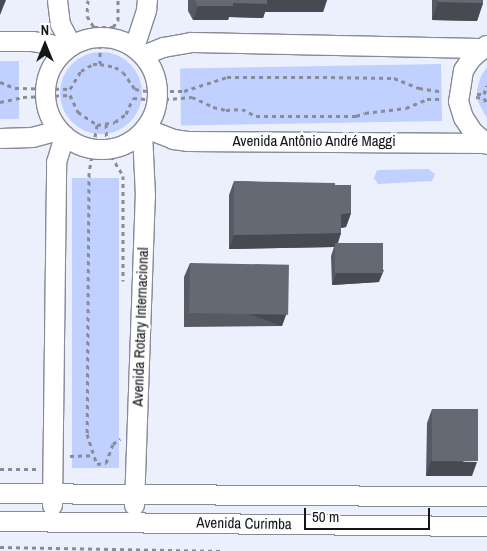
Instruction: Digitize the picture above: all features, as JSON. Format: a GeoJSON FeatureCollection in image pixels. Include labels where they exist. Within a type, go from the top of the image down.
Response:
{"type":"FeatureCollection","features":[{"type":"Feature","properties":{"kind":"street"},"geometry":{"type":"LineString","coordinates":[[57,0],[60,24],[67,48]]}},
{"type":"Feature","properties":{"kind":"street"},"geometry":{"type":"LineString","coordinates":[[139,51],[147,0]]}},
{"type":"Feature","properties":{"kind":"street"},"geometry":{"type":"LineString","coordinates":[[102,32],[139,51],[153,71],[158,95],[155,110],[144,130],[132,140],[101,149],[78,144],[61,132],[49,114],[45,93],[48,74],[54,61],[67,48],[102,32]]}},
{"type":"Feature","properties":{"kind":"street"},"geometry":{"type":"LineString","coordinates":[[0,42],[32,41],[67,48]]}},
{"type":"Feature","properties":{"kind":"street","name":"Avenida Antônio André Maggi"},"geometry":{"type":"LineString","coordinates":[[139,51],[191,42],[484,46]]}},
{"type":"Feature","properties":{"kind":"street","name":"Avenida Antônio André Maggi"},"geometry":{"type":"LineString","coordinates":[[484,46],[463,70],[459,95],[463,117],[472,131],[486,143]]}},
{"type":"Feature","properties":{"kind":"street","name":"Avenida Antônio André Maggi"},"geometry":{"type":"LineString","coordinates":[[144,130],[173,139],[187,141],[486,143]]}},
{"type":"Feature","properties":{"kind":"street","name":"Avenida Rotary Internacional"},"geometry":{"type":"LineString","coordinates":[[134,522],[145,196],[144,130]]}},
{"type":"Feature","properties":{"kind":"street"},"geometry":{"type":"LineString","coordinates":[[0,138],[32,137],[61,132]]}},
{"type":"Feature","properties":{"kind":"street"},"geometry":{"type":"LineString","coordinates":[[52,521],[56,162],[61,132]]}},
{"type":"Feature","properties":{"kind":"street","name":"Avenida Curimba"},"geometry":{"type":"LineString","coordinates":[[0,493],[487,496]]}},
{"type":"Feature","properties":{"kind":"street","name":"Avenida Curimba"},"geometry":{"type":"LineString","coordinates":[[0,521],[487,526]]}},
{"type":"Feature","properties":{"kind":"path"},"geometry":{"type":"LineString","coordinates":[[88,0],[87,16],[94,27],[102,32]]}},
{"type":"Feature","properties":{"kind":"path"},"geometry":{"type":"LineString","coordinates":[[102,32],[113,27],[118,20],[118,0]]}},
{"type":"Feature","properties":{"kind":"path"},"geometry":{"type":"LineString","coordinates":[[100,64],[102,32]]}},
{"type":"Feature","properties":{"kind":"path"},"geometry":{"type":"LineString","coordinates":[[0,102],[70,89],[81,71],[100,64],[109,64],[123,72],[135,89],[158,95],[192,97],[213,107],[242,109],[256,116],[356,116],[365,113],[406,108],[427,99],[484,94],[487,85]]}},
{"type":"Feature","properties":{"kind":"path"},"geometry":{"type":"LineString","coordinates":[[0,82],[16,88],[70,95],[78,112],[97,125],[115,122],[126,114],[133,98],[184,91],[227,77],[394,78],[432,91],[484,98],[487,104]]}},
{"type":"Feature","properties":{"kind":"path"},"geometry":{"type":"LineString","coordinates":[[106,124],[101,149],[89,173],[87,434],[97,464],[106,463],[113,444],[122,438]]}},
{"type":"Feature","properties":{"kind":"path"},"geometry":{"type":"LineString","coordinates":[[97,125],[101,149],[123,176],[123,283]]}},
{"type":"Feature","properties":{"kind":"path"},"geometry":{"type":"LineString","coordinates":[[0,547],[224,551]]}},
{"type":"Feature","properties":{"kind":"shaded area"},"geometry":{"type":"Polygon","coordinates":[[[101,52],[117,56],[130,64],[138,77],[142,93],[138,109],[130,122],[117,130],[101,134],[85,130],[72,122],[64,109],[60,93],[64,77],[72,64],[85,56],[101,52]]]}},
{"type":"Feature","properties":{"kind":"shaded area"},"geometry":{"type":"Polygon","coordinates":[[[0,61],[19,61],[19,119],[0,119],[0,61]]]}},
{"type":"Feature","properties":{"kind":"shaded area"},"geometry":{"type":"Polygon","coordinates":[[[441,64],[442,121],[181,126],[180,69],[441,64]]]}},
{"type":"Feature","properties":{"kind":"shaded area"},"geometry":{"type":"Polygon","coordinates":[[[487,67],[487,118],[478,102],[477,89],[481,76],[487,67]]]}},
{"type":"Feature","properties":{"kind":"shaded area"},"geometry":{"type":"Polygon","coordinates":[[[428,169],[435,174],[432,181],[378,184],[374,178],[377,170],[428,169]]]}},
{"type":"Feature","properties":{"kind":"shaded area"},"geometry":{"type":"Polygon","coordinates":[[[72,178],[119,178],[119,468],[72,468],[72,178]]]}},
{"type":"Feature","properties":{"kind":"building"},"geometry":{"type":"Polygon","coordinates":[[[195,0],[267,0],[267,4],[233,3],[233,6],[198,6],[195,0]]]}},
{"type":"Feature","properties":{"kind":"building"},"geometry":{"type":"Polygon","coordinates":[[[438,0],[483,0],[483,3],[438,2],[438,0]]]}},
{"type":"Feature","properties":{"kind":"building"},"geometry":{"type":"Polygon","coordinates":[[[234,181],[351,185],[351,213],[341,214],[341,233],[234,235],[234,181]]]}},
{"type":"Feature","properties":{"kind":"building"},"geometry":{"type":"Polygon","coordinates":[[[335,243],[383,243],[383,273],[335,273],[335,243]]]}},
{"type":"Feature","properties":{"kind":"building"},"geometry":{"type":"Polygon","coordinates":[[[190,263],[289,265],[288,315],[189,313],[190,263]]]}},
{"type":"Feature","properties":{"kind":"building"},"geometry":{"type":"Polygon","coordinates":[[[432,409],[478,409],[478,461],[432,461],[432,409]]]}}]}
